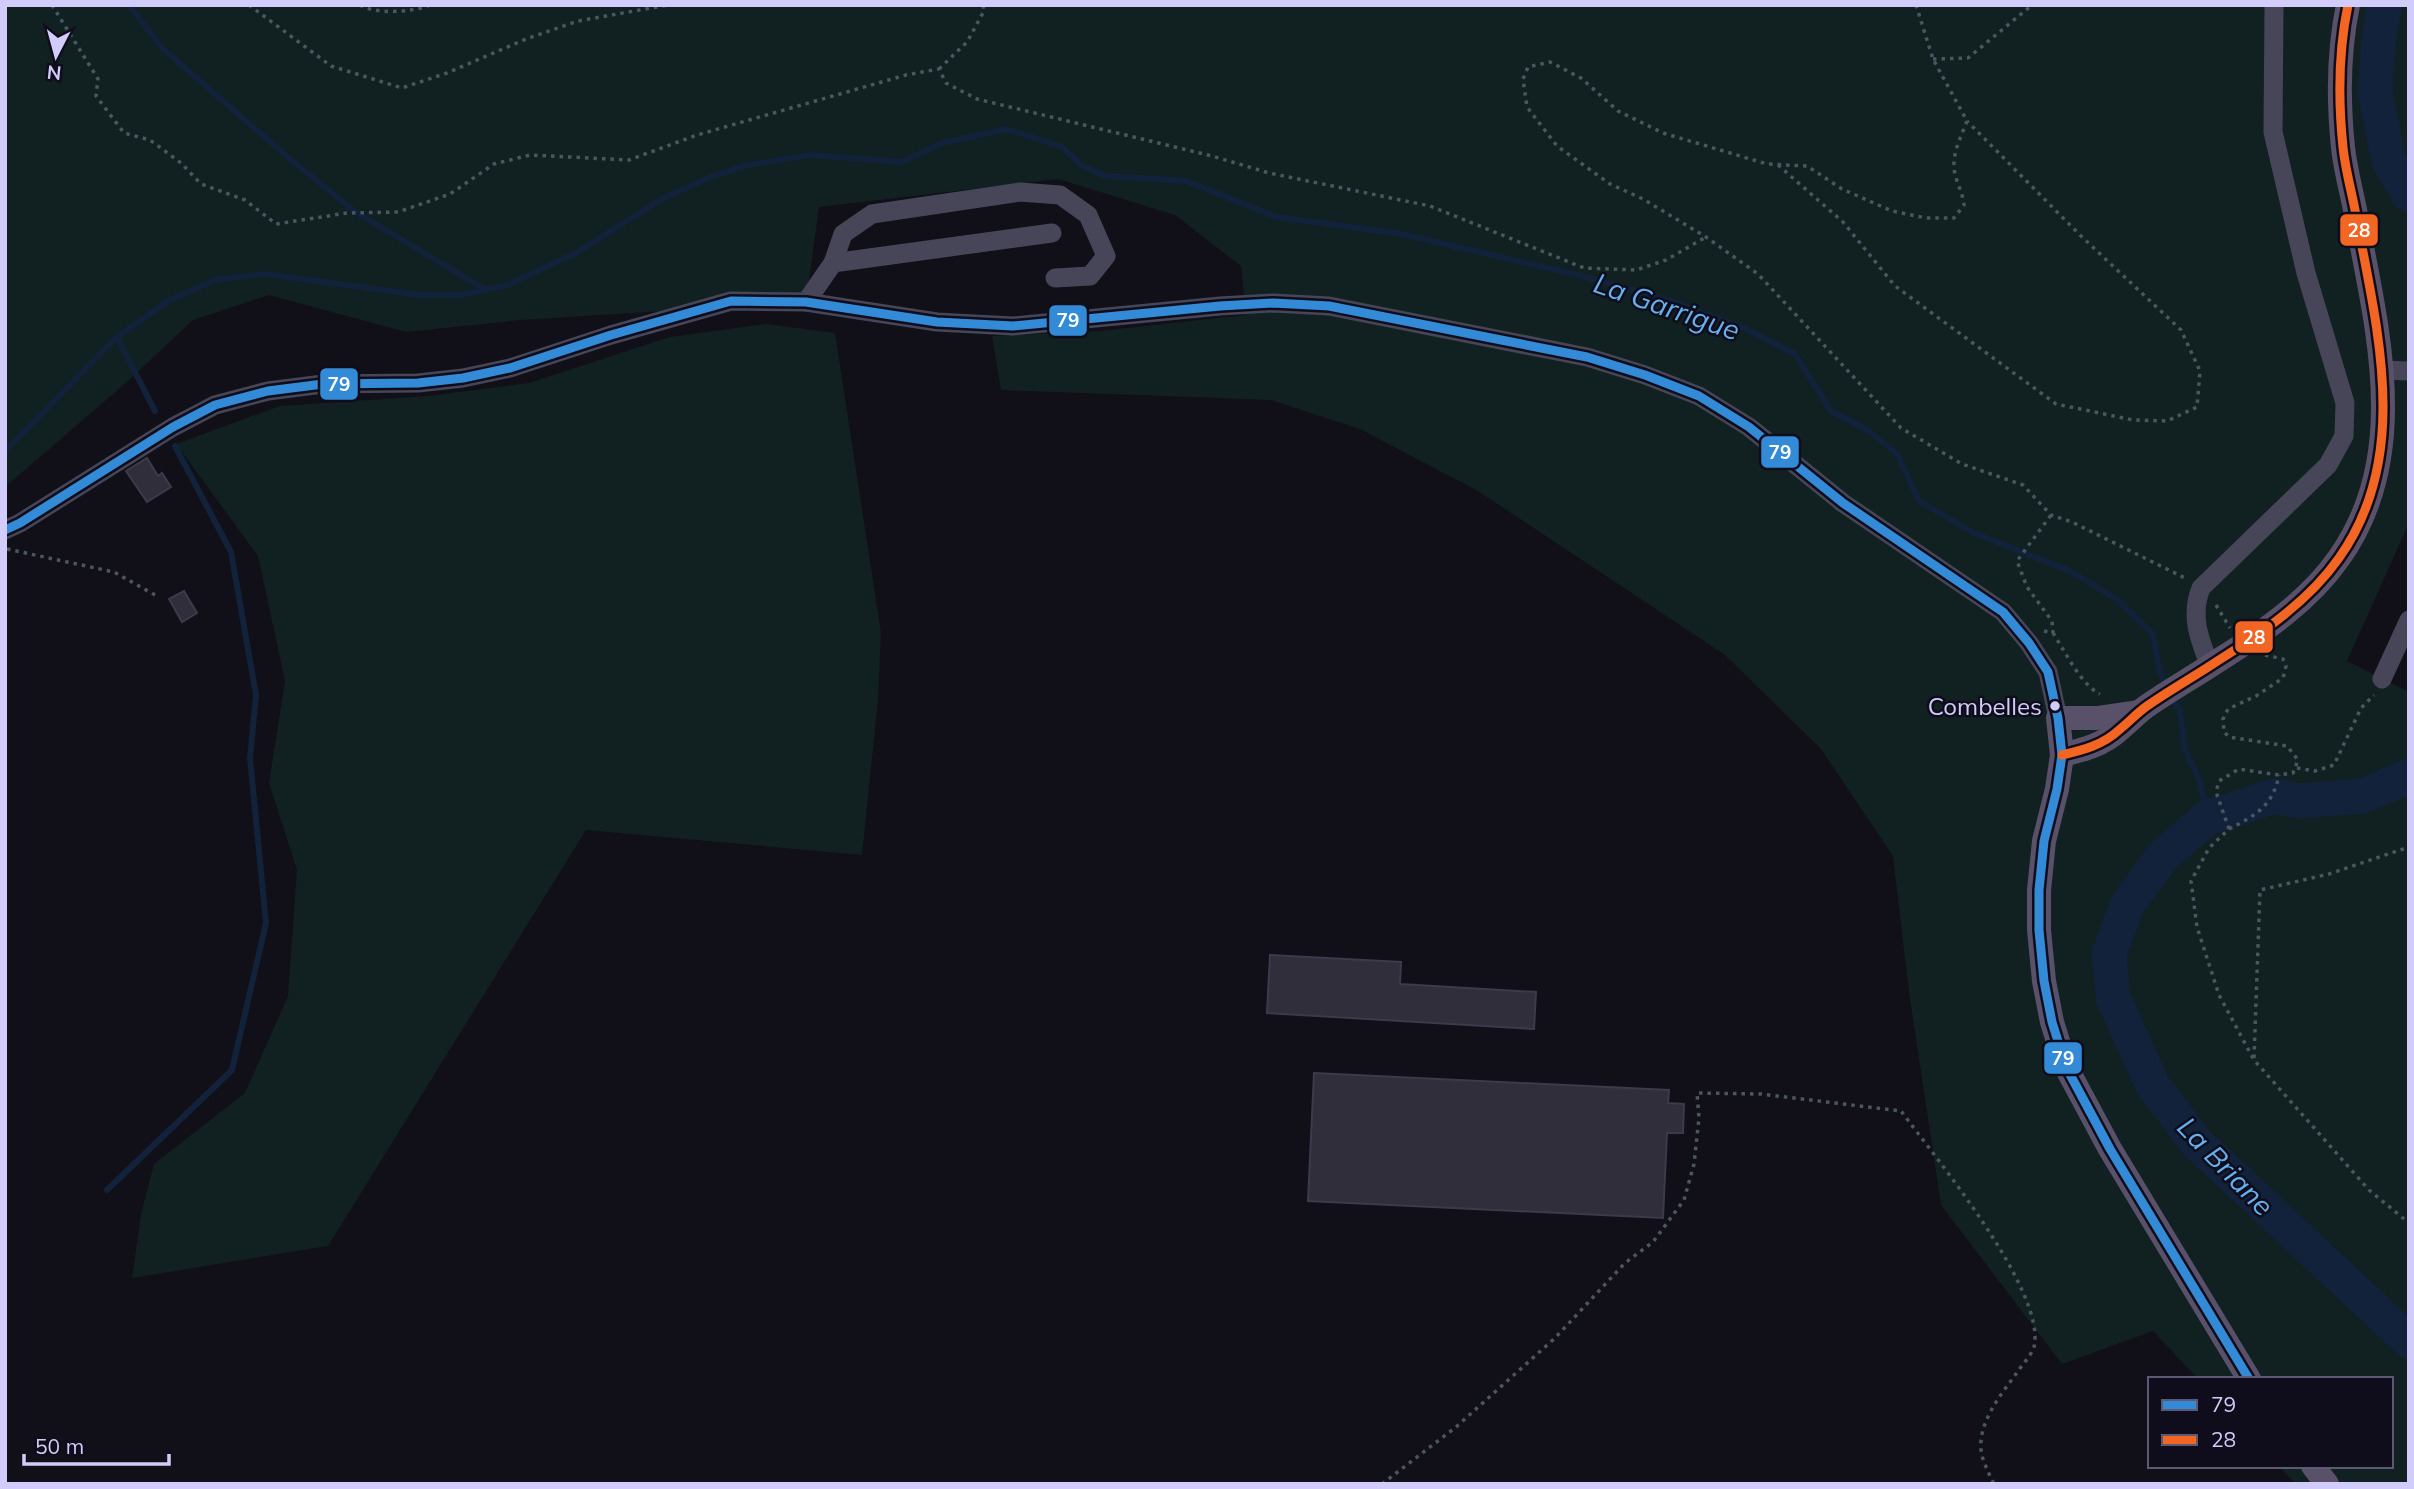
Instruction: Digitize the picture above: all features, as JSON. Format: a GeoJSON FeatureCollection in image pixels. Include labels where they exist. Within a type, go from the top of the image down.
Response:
{"type":"FeatureCollection","features":[{"type":"Feature","properties":{"kind":"main road"},"geometry":{"type":"LineString","coordinates":[[2062,755],[2094,747],[2118,732],[2146,707],[2277,620],[2314,587],[2338,559],[2355,532],[2376,484],[2384,426],[2381,370],[2373,309],[2343,150],[2339,78],[2348,5]]}},
{"type":"Feature","properties":{"kind":"main road"},"geometry":{"type":"LineString","coordinates":[[2146,707],[2097,718],[2058,719],[2062,755],[2044,841],[2039,890],[2039,930],[2044,981],[2052,1021],[2066,1067],[2110,1149],[2248,1377]]}},
{"type":"Feature","properties":{"kind":"main road"},"geometry":{"type":"LineString","coordinates":[[2315,1468],[2328,1484]]}},
{"type":"Feature","properties":{"kind":"street"},"geometry":{"type":"LineString","coordinates":[[2210,666],[2200,641],[2195,617],[2196,600],[2202,588],[2328,465],[2344,436],[2344,403],[2306,273],[2273,132],[2274,5]]}},
{"type":"Feature","properties":{"kind":"street"},"geometry":{"type":"LineString","coordinates":[[806,302],[833,263],[843,234],[872,214],[1020,192],[1060,195],[1088,215],[1106,256],[1090,276],[1055,278]]}},
{"type":"Feature","properties":{"kind":"street"},"geometry":{"type":"LineString","coordinates":[[833,263],[1052,233]]}},
{"type":"Feature","properties":{"kind":"street"},"geometry":{"type":"LineString","coordinates":[[5,530],[173,427],[215,405],[268,391],[323,384],[418,383],[463,378],[510,368],[611,335],[731,301],[806,302],[937,322],[1013,326],[1220,306],[1273,303],[1329,306],[1587,357],[1699,396],[1749,427],[1843,503],[2003,612],[2029,643],[2048,672],[2058,719]]}},
{"type":"Feature","properties":{"kind":"street"},"geometry":{"type":"LineString","coordinates":[[2381,370],[2409,371]]}},
{"type":"Feature","properties":{"kind":"street"},"geometry":{"type":"LineString","coordinates":[[2382,679],[2409,620]]}},
{"type":"Feature","properties":{"kind":"path"},"geometry":{"type":"LineString","coordinates":[[52,5],[98,79],[96,96],[124,133],[150,140],[181,163],[201,184],[245,200],[275,224],[347,213],[398,212],[450,194],[494,164],[530,155],[628,160],[710,131],[906,75],[939,69],[967,42],[984,11],[983,5]]}},
{"type":"Feature","properties":{"kind":"path"},"geometry":{"type":"LineString","coordinates":[[249,5],[331,66],[402,88],[447,74],[578,21],[668,5]]}},
{"type":"Feature","properties":{"kind":"path"},"geometry":{"type":"LineString","coordinates":[[360,5],[368,10],[415,11],[430,5]]}},
{"type":"Feature","properties":{"kind":"path"},"geometry":{"type":"LineString","coordinates":[[1776,164],[1843,222],[1895,286],[2056,404],[2133,420],[2167,421],[2197,407],[2200,371],[2181,330],[2081,236],[1967,121],[1934,59],[1916,5]]}},
{"type":"Feature","properties":{"kind":"path"},"geometry":{"type":"LineString","coordinates":[[1934,59],[1968,58],[2032,5]]}},
{"type":"Feature","properties":{"kind":"path"},"geometry":{"type":"LineString","coordinates":[[1967,121],[1954,166],[1963,192],[1964,205],[1954,218],[1926,218],[1892,211],[1842,189],[1807,166],[1767,164],[1663,133],[1618,111],[1581,78],[1550,62],[1528,66],[1523,79],[1527,107],[1557,146],[1610,184],[1643,198],[1706,237],[1758,274],[1901,428],[1962,464],[2023,485],[2052,515],[2072,522],[2202,588],[2223,613],[2242,645],[2264,655],[2283,659],[2286,666],[2283,678],[2256,696],[2228,709],[2223,719],[2224,732],[2229,737],[2287,746],[2298,760],[2297,768],[2293,773],[2279,775],[2239,769],[2219,781],[2216,792],[2229,829]]}},
{"type":"Feature","properties":{"kind":"path"},"geometry":{"type":"LineString","coordinates":[[939,69],[946,83],[977,99],[1212,156],[1269,173],[1430,206],[1584,268],[1636,270],[1666,260],[1706,237]]}},
{"type":"Feature","properties":{"kind":"path"},"geometry":{"type":"LineString","coordinates":[[2052,515],[2017,561],[2027,587],[2052,621],[2053,633],[2094,691],[2103,696]]}},
{"type":"Feature","properties":{"kind":"path"},"geometry":{"type":"LineString","coordinates":[[5,549],[114,572],[155,595]]}},
{"type":"Feature","properties":{"kind":"path"},"geometry":{"type":"LineString","coordinates":[[2036,623],[2045,631],[2053,633]]}},
{"type":"Feature","properties":{"kind":"path"},"geometry":{"type":"LineString","coordinates":[[2297,768],[2315,771],[2334,765],[2361,708],[2373,696],[2382,679]]}},
{"type":"Feature","properties":{"kind":"path"},"geometry":{"type":"LineString","coordinates":[[2279,775],[2274,796],[2252,818],[2229,829],[2209,848],[2191,881],[2197,928],[2219,995],[2254,1060],[2369,1190],[2409,1223]]}},
{"type":"Feature","properties":{"kind":"path"},"geometry":{"type":"LineString","coordinates":[[2254,1060],[2260,890],[2329,874],[2409,847]]}},
{"type":"Feature","properties":{"kind":"path"},"geometry":{"type":"LineString","coordinates":[[1382,1484],[1456,1427],[1555,1338],[1625,1264],[1653,1241],[1684,1200],[1694,1164],[1699,1118],[1697,1093],[1761,1094],[1901,1111],[1980,1218],[2021,1288],[2034,1318],[2034,1349],[2004,1390],[1981,1431],[1982,1457],[1994,1484]]}},
{"type":"Feature","properties":{"kind":"shaded area"},"geometry":{"type":"Polygon","coordinates":[[[5,5],[2409,5],[2409,523],[2347,661],[2409,692],[2409,1484],[2296,1484],[2281,1468],[2393,1468],[2393,1377],[2196,1377],[2153,1331],[2062,1364],[1941,1205],[1909,992],[1893,856],[1821,749],[1725,655],[1478,491],[1360,429],[1271,400],[1001,390],[992,336],[1099,331],[1246,315],[1241,266],[1175,215],[1058,179],[819,207],[806,302],[521,320],[406,332],[269,295],[193,320],[128,381],[5,487],[5,5]]]}},
{"type":"Feature","properties":{"kind":"shaded area"},"geometry":{"type":"Polygon","coordinates":[[[766,324],[835,333],[881,633],[878,700],[862,855],[586,830],[328,1246],[132,1278],[141,1214],[154,1164],[245,1093],[288,996],[297,870],[269,783],[285,681],[258,556],[176,444],[280,406],[428,396],[529,383],[670,337],[766,324]]]}},
{"type":"Feature","properties":{"kind":"building"},"geometry":{"type":"Polygon","coordinates":[[[147,458],[158,476],[162,473],[171,487],[147,502],[126,471],[147,458]]]}},
{"type":"Feature","properties":{"kind":"building"},"geometry":{"type":"Polygon","coordinates":[[[184,591],[197,613],[182,622],[169,599],[184,591]]]}},
{"type":"Feature","properties":{"kind":"building"},"geometry":{"type":"Polygon","coordinates":[[[1270,955],[1401,962],[1400,984],[1536,992],[1534,1029],[1267,1013],[1270,955]]]}},
{"type":"Feature","properties":{"kind":"building"},"geometry":{"type":"Polygon","coordinates":[[[1314,1073],[1669,1090],[1668,1103],[1684,1104],[1683,1133],[1667,1133],[1663,1218],[1308,1201],[1314,1073]]]}},
{"type":"Feature","properties":{"kind":"waterway"},"geometry":{"type":"LineString","coordinates":[[126,5],[163,49],[357,213],[486,290]]}},
{"type":"Feature","properties":{"kind":"waterway","name":"La Briane"},"geometry":{"type":"LineString","coordinates":[[2385,5],[2379,36],[2375,93],[2389,161],[2409,195]]}},
{"type":"Feature","properties":{"kind":"waterway","name":"La Garrigue"},"geometry":{"type":"LineString","coordinates":[[5,451],[117,337],[170,300],[215,280],[265,274],[420,295],[461,295],[507,285],[576,253],[662,199],[708,178],[748,165],[810,155],[902,162],[942,143],[1007,129],[1062,147],[1081,165],[1105,176],[1186,181],[1277,217],[1402,234],[1582,276],[1674,302],[1746,329],[1795,354],[1831,411],[1869,431],[1897,454],[1919,501],[1974,533],[2072,572],[2118,600],[2153,634],[2160,673],[2167,687]]}},
{"type":"Feature","properties":{"kind":"waterway"},"geometry":{"type":"LineString","coordinates":[[117,337],[155,411]]}},
{"type":"Feature","properties":{"kind":"waterway"},"geometry":{"type":"LineString","coordinates":[[107,1190],[232,1070],[266,923],[250,758],[256,695],[231,552],[175,446]]}},
{"type":"Feature","properties":{"kind":"waterway","name":"La Garrigue"},"geometry":{"type":"LineString","coordinates":[[2172,696],[2180,712],[2185,750],[2200,781],[2207,818]]}},
{"type":"Feature","properties":{"kind":"waterway","name":"La Briane"},"geometry":{"type":"LineString","coordinates":[[2409,776],[2363,796],[2298,801],[2274,796],[2207,818],[2162,857],[2127,905],[2109,954],[2113,997],[2152,1084],[2196,1142],[2409,1341]]}},
{"type":"Feature","properties":{"kind":"transit line","name":"28"},"geometry":{"type":"LineString","coordinates":[[2062,755],[2106,740],[2147,706],[2284,615],[2327,574],[2362,518],[2376,476],[2382,433],[2383,388],[2372,298],[2345,163],[2341,129],[2341,58],[2348,5]]}},
{"type":"Feature","properties":{"kind":"transit line","name":"79"},"geometry":{"type":"LineString","coordinates":[[5,530],[173,427],[215,405],[268,391],[323,384],[418,383],[463,378],[510,368],[611,335],[731,301],[806,302],[937,322],[1013,326],[1220,306],[1273,303],[1329,306],[1587,357],[1645,375],[1699,396],[1749,427],[1843,503],[2003,612],[2029,643],[2048,672],[2058,718],[2062,755],[2044,841],[2039,890],[2039,930],[2044,981],[2052,1022],[2066,1067],[2110,1149],[2248,1377]]}},
{"type":"Feature","properties":{"kind":"place","name":"Combelles"},"geometry":{"type":"Point","coordinates":[2055,706]}}]}
